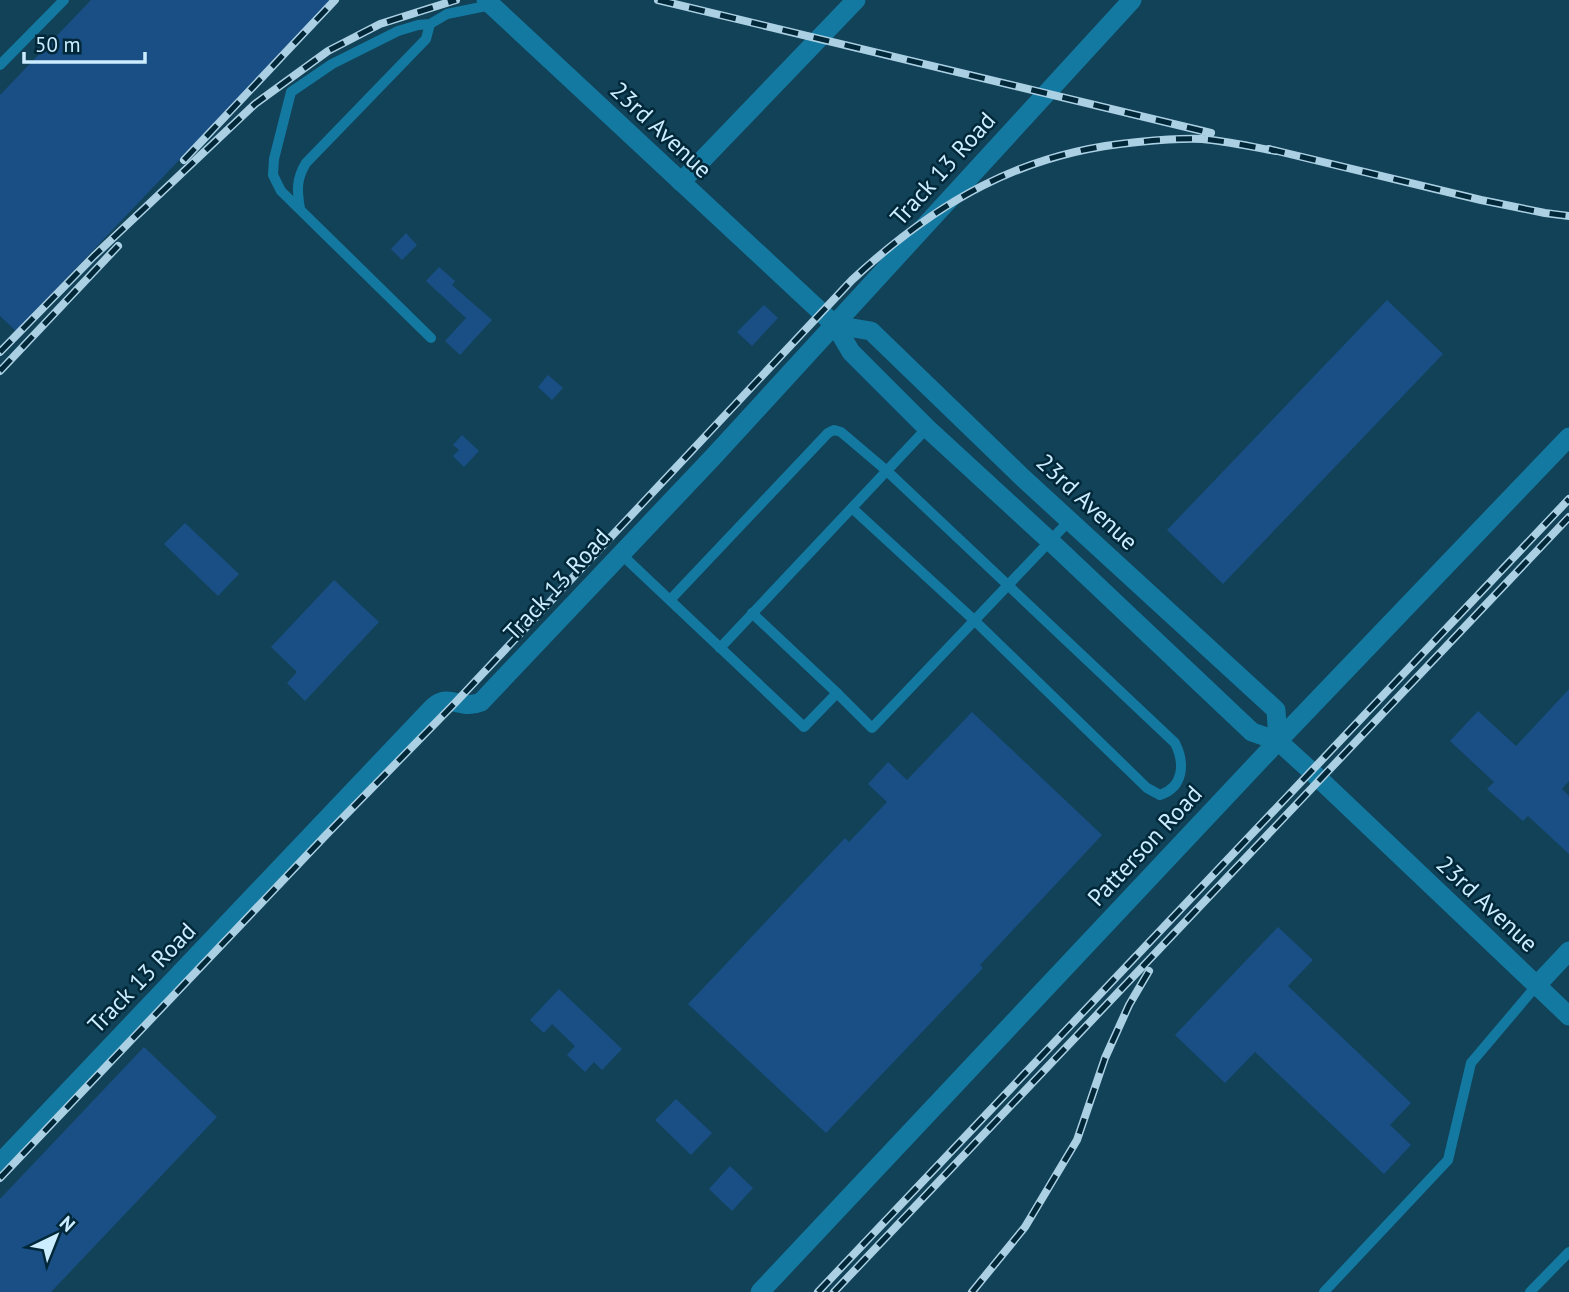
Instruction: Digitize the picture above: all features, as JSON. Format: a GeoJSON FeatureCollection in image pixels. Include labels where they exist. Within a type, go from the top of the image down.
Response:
{"type":"FeatureCollection","features":[{"type":"Feature","properties":{"kind":"street"},"geometry":{"type":"LineString","coordinates":[[681,183],[856,0]]}},
{"type":"Feature","properties":{"kind":"street","name":"Track 13 Road"},"geometry":{"type":"LineString","coordinates":[[0,1163],[433,707],[441,700],[449,700],[463,706],[481,702],[835,325],[1132,0]]}},
{"type":"Feature","properties":{"kind":"street","name":"23rd Avenue"},"geometry":{"type":"LineString","coordinates":[[489,3],[835,325],[851,352],[927,428],[1252,732],[1278,741],[1569,1016]]}},
{"type":"Feature","properties":{"kind":"street","name":"23rd Avenue"},"geometry":{"type":"LineString","coordinates":[[835,325],[871,331],[1023,478],[1276,710],[1278,741]]}},
{"type":"Feature","properties":{"kind":"street","name":"Patterson Road"},"geometry":{"type":"LineString","coordinates":[[760,1292],[1278,741],[1569,437]]}},
{"type":"Feature","properties":{"kind":"street"},"geometry":{"type":"LineString","coordinates":[[1537,985],[1569,951]]}},
{"type":"Feature","properties":{"kind":"lane"},"geometry":{"type":"LineString","coordinates":[[0,65],[64,0]]}},
{"type":"Feature","properties":{"kind":"lane"},"geometry":{"type":"LineString","coordinates":[[431,338],[281,191],[273,175],[274,159],[291,92],[332,64],[373,42],[418,25],[430,24],[447,14],[489,3]]}},
{"type":"Feature","properties":{"kind":"lane"},"geometry":{"type":"LineString","coordinates":[[300,210],[298,175],[306,163],[426,39],[430,24]]}},
{"type":"Feature","properties":{"kind":"lane"},"geometry":{"type":"LineString","coordinates":[[720,648],[927,428]]}},
{"type":"Feature","properties":{"kind":"lane"},"geometry":{"type":"LineString","coordinates":[[670,600],[828,433],[834,430],[848,437],[887,471],[1175,743],[1183,770],[1168,792],[1160,795],[1147,789],[975,621],[852,508]]}},
{"type":"Feature","properties":{"kind":"lane"},"geometry":{"type":"LineString","coordinates":[[752,613],[873,728],[1070,520]]}},
{"type":"Feature","properties":{"kind":"lane"},"geometry":{"type":"LineString","coordinates":[[620,553],[804,727],[837,693]]}},
{"type":"Feature","properties":{"kind":"lane"},"geometry":{"type":"LineString","coordinates":[[1324,1292],[1448,1160],[1471,1063],[1537,985]]}},
{"type":"Feature","properties":{"kind":"lane"},"geometry":{"type":"LineString","coordinates":[[1530,1292],[1569,1252]]}},
{"type":"Feature","properties":{"kind":"building"},"geometry":{"type":"Polygon","coordinates":[[[91,0],[332,0],[16,331],[0,316],[0,95],[91,0]]]}},
{"type":"Feature","properties":{"kind":"building"},"geometry":{"type":"Polygon","coordinates":[[[406,233],[417,245],[402,260],[391,249],[406,233]]]}},
{"type":"Feature","properties":{"kind":"building"},"geometry":{"type":"Polygon","coordinates":[[[439,267],[455,281],[452,285],[492,320],[460,355],[445,341],[466,318],[426,281],[439,267]]]}},
{"type":"Feature","properties":{"kind":"building"},"geometry":{"type":"Polygon","coordinates":[[[1387,300],[1443,354],[1223,584],[1167,530],[1387,300]]]}},
{"type":"Feature","properties":{"kind":"building"},"geometry":{"type":"Polygon","coordinates":[[[764,305],[778,318],[752,346],[737,332],[764,305]]]}},
{"type":"Feature","properties":{"kind":"building"},"geometry":{"type":"Polygon","coordinates":[[[548,375],[563,388],[552,400],[538,387],[548,375]]]}},
{"type":"Feature","properties":{"kind":"building"},"geometry":{"type":"Polygon","coordinates":[[[462,435],[479,451],[464,467],[453,456],[459,450],[453,445],[462,435]]]}},
{"type":"Feature","properties":{"kind":"building"},"geometry":{"type":"Polygon","coordinates":[[[185,523],[239,574],[218,596],[164,544],[185,523]]]}},
{"type":"Feature","properties":{"kind":"building"},"geometry":{"type":"Polygon","coordinates":[[[334,580],[379,622],[305,701],[287,683],[297,672],[271,647],[334,580]]]}},
{"type":"Feature","properties":{"kind":"building"},"geometry":{"type":"Polygon","coordinates":[[[1569,689],[1569,781],[1562,789],[1569,796],[1569,854],[1528,816],[1523,821],[1487,789],[1494,782],[1450,741],[1478,711],[1516,746],[1569,689]]]}},
{"type":"Feature","properties":{"kind":"building"},"geometry":{"type":"Polygon","coordinates":[[[972,712],[1102,835],[980,965],[983,968],[826,1133],[688,1004],[845,838],[849,842],[887,802],[868,784],[888,762],[907,780],[972,712]]]}},
{"type":"Feature","properties":{"kind":"building"},"geometry":{"type":"Polygon","coordinates":[[[1278,927],[1313,960],[1288,986],[1411,1103],[1390,1125],[1411,1145],[1384,1174],[1255,1052],[1225,1083],[1175,1035],[1278,927]]]}},
{"type":"Feature","properties":{"kind":"building"},"geometry":{"type":"Polygon","coordinates":[[[559,989],[622,1049],[602,1070],[594,1062],[585,1072],[567,1055],[575,1046],[552,1024],[544,1033],[530,1020],[559,989]]]}},
{"type":"Feature","properties":{"kind":"building"},"geometry":{"type":"Polygon","coordinates":[[[144,1047],[217,1117],[51,1292],[0,1292],[0,1199],[144,1047]]]}},
{"type":"Feature","properties":{"kind":"building"},"geometry":{"type":"Polygon","coordinates":[[[676,1099],[712,1133],[691,1155],[655,1120],[676,1099]]]}},
{"type":"Feature","properties":{"kind":"building"},"geometry":{"type":"Polygon","coordinates":[[[730,1166],[753,1188],[732,1211],[709,1189],[730,1166]]]}},
{"type":"Feature","properties":{"kind":"railway"},"geometry":{"type":"LineString","coordinates":[[184,160],[335,0]]}},
{"type":"Feature","properties":{"kind":"railway"},"geometry":{"type":"LineString","coordinates":[[0,352],[94,256],[255,104],[328,51],[380,24],[456,0]]}},
{"type":"Feature","properties":{"kind":"railway"},"geometry":{"type":"LineString","coordinates":[[658,0],[1211,133]]}},
{"type":"Feature","properties":{"kind":"railway"},"geometry":{"type":"LineString","coordinates":[[0,1178],[455,703],[852,280],[884,252],[916,227],[983,186],[1019,169],[1056,157],[1138,142],[1186,139],[1221,141],[1276,151]]}},
{"type":"Feature","properties":{"kind":"railway"},"geometry":{"type":"LineString","coordinates":[[1269,149],[1481,200],[1569,216]]}},
{"type":"Feature","properties":{"kind":"railway"},"geometry":{"type":"LineString","coordinates":[[0,371],[118,246]]}},
{"type":"Feature","properties":{"kind":"railway"},"geometry":{"type":"LineString","coordinates":[[818,1292],[1569,499]]}},
{"type":"Feature","properties":{"kind":"railway"},"geometry":{"type":"LineString","coordinates":[[834,1292],[1569,517]]}},
{"type":"Feature","properties":{"kind":"railway"},"geometry":{"type":"LineString","coordinates":[[972,1292],[1025,1227],[1077,1140],[1105,1058],[1129,1005],[1149,971]]}}]}
